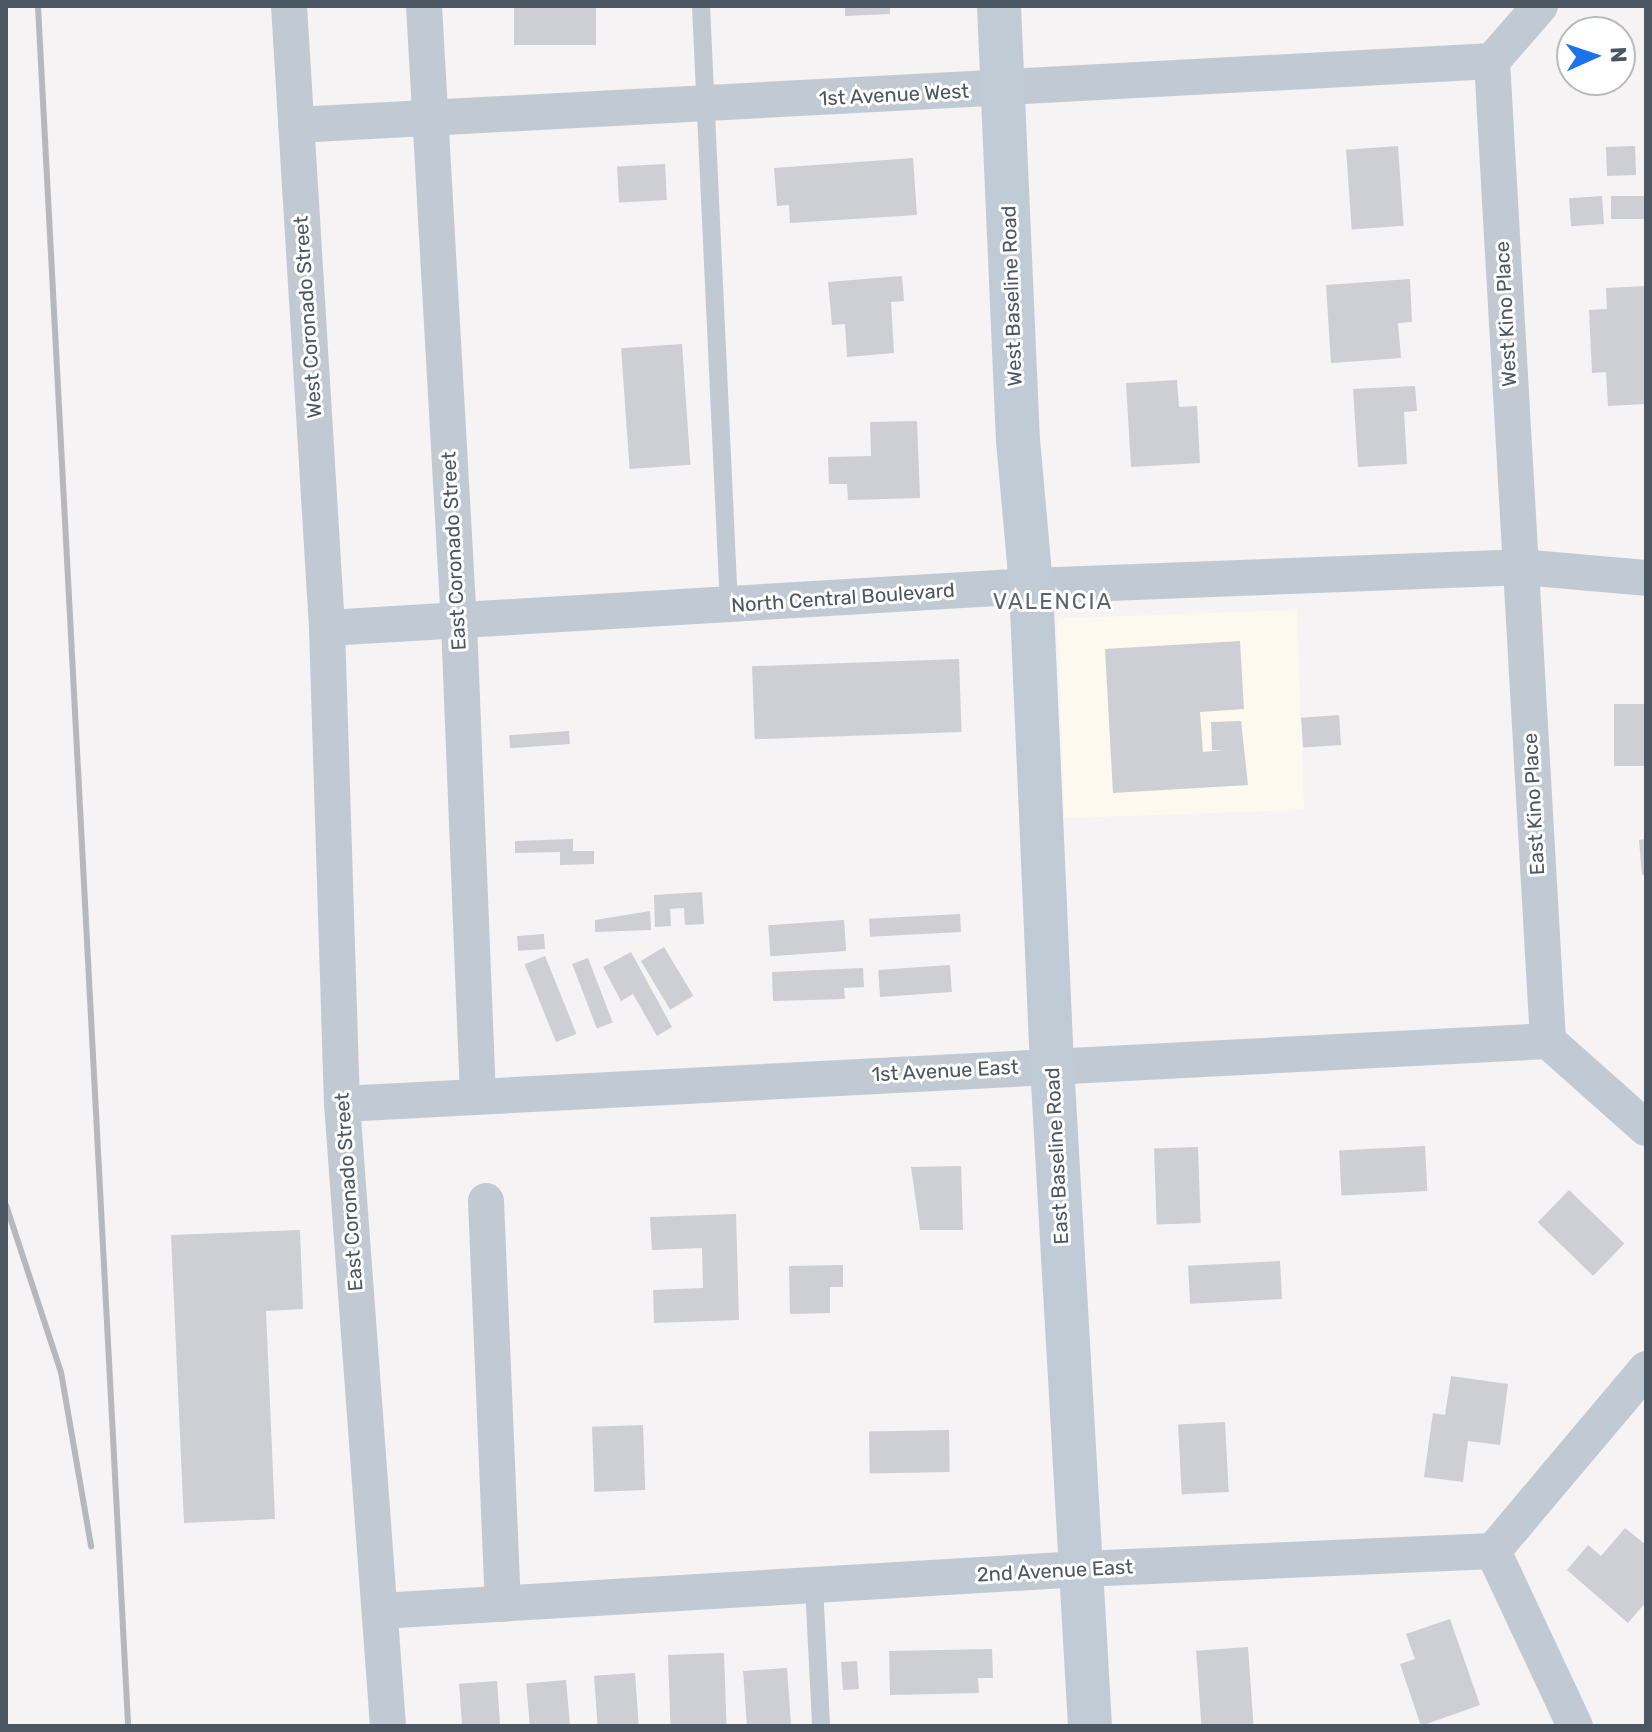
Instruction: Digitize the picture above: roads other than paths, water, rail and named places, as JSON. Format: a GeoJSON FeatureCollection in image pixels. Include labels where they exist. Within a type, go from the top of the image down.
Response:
{"type":"FeatureCollection","features":[{"type":"Feature","properties":{"kind":"main road","name":"West Baseline Road"},"geometry":{"type":"LineString","coordinates":[[999,6],[1018,440],[1031,586]]}},
{"type":"Feature","properties":{"kind":"main road","name":"East Baseline Road"},"geometry":{"type":"LineString","coordinates":[[1031,586],[1052,1065],[1090,1726]]}},
{"type":"Feature","properties":{"kind":"street","name":"West Coronado Street"},"geometry":{"type":"LineString","coordinates":[[289,6],[327,628]]}},
{"type":"Feature","properties":{"kind":"street","name":"East Coronado Street"},"geometry":{"type":"LineString","coordinates":[[424,6],[459,624],[478,1096]]}},
{"type":"Feature","properties":{"kind":"street"},"geometry":{"type":"LineString","coordinates":[[1492,61],[1540,6]]}},
{"type":"Feature","properties":{"kind":"street","name":"1st Avenue West"},"geometry":{"type":"LineString","coordinates":[[296,125],[1492,61]]}},
{"type":"Feature","properties":{"kind":"street","name":"West Kino Place"},"geometry":{"type":"LineString","coordinates":[[1492,61],[1521,567]]}},
{"type":"Feature","properties":{"kind":"street","name":"North Central Boulevard"},"geometry":{"type":"LineString","coordinates":[[327,628],[459,624],[1031,586],[1521,567],[1646,578]]}},
{"type":"Feature","properties":{"kind":"street","name":"East Kino Place"},"geometry":{"type":"LineString","coordinates":[[1521,567],[1548,1041]]}},
{"type":"Feature","properties":{"kind":"street","name":"East Coronado Street"},"geometry":{"type":"LineString","coordinates":[[327,628],[342,1104],[388,1726]]}},
{"type":"Feature","properties":{"kind":"street"},"geometry":{"type":"LineString","coordinates":[[1548,1041],[1646,1128]]}},
{"type":"Feature","properties":{"kind":"street","name":"1st Avenue East"},"geometry":{"type":"LineString","coordinates":[[342,1104],[1548,1041]]}},
{"type":"Feature","properties":{"kind":"street"},"geometry":{"type":"LineString","coordinates":[[486,1201],[503,1604]]}},
{"type":"Feature","properties":{"kind":"street"},"geometry":{"type":"LineString","coordinates":[[1575,1726],[1493,1551],[1646,1369]]}},
{"type":"Feature","properties":{"kind":"street","name":"2nd Avenue East"},"geometry":{"type":"LineString","coordinates":[[380,1611],[1081,1569],[1493,1551]]}},
{"type":"Feature","properties":{"kind":"lane"},"geometry":{"type":"LineString","coordinates":[[701,6],[729,606]]}},
{"type":"Feature","properties":{"kind":"lane"},"geometry":{"type":"LineString","coordinates":[[814,1586],[821,1726]]}},
{"type":"Feature","properties":{"kind":"railway"},"geometry":{"type":"LineString","coordinates":[[38,6],[128,1726]]}},
{"type":"Feature","properties":{"kind":"railway"},"geometry":{"type":"LineString","coordinates":[[6,1205],[61,1372],[91,1546]]}},
{"type":"Feature","properties":{"kind":"district","name":"VALENCIA"},"geometry":{"type":"Point","coordinates":[1053,602]}}]}
